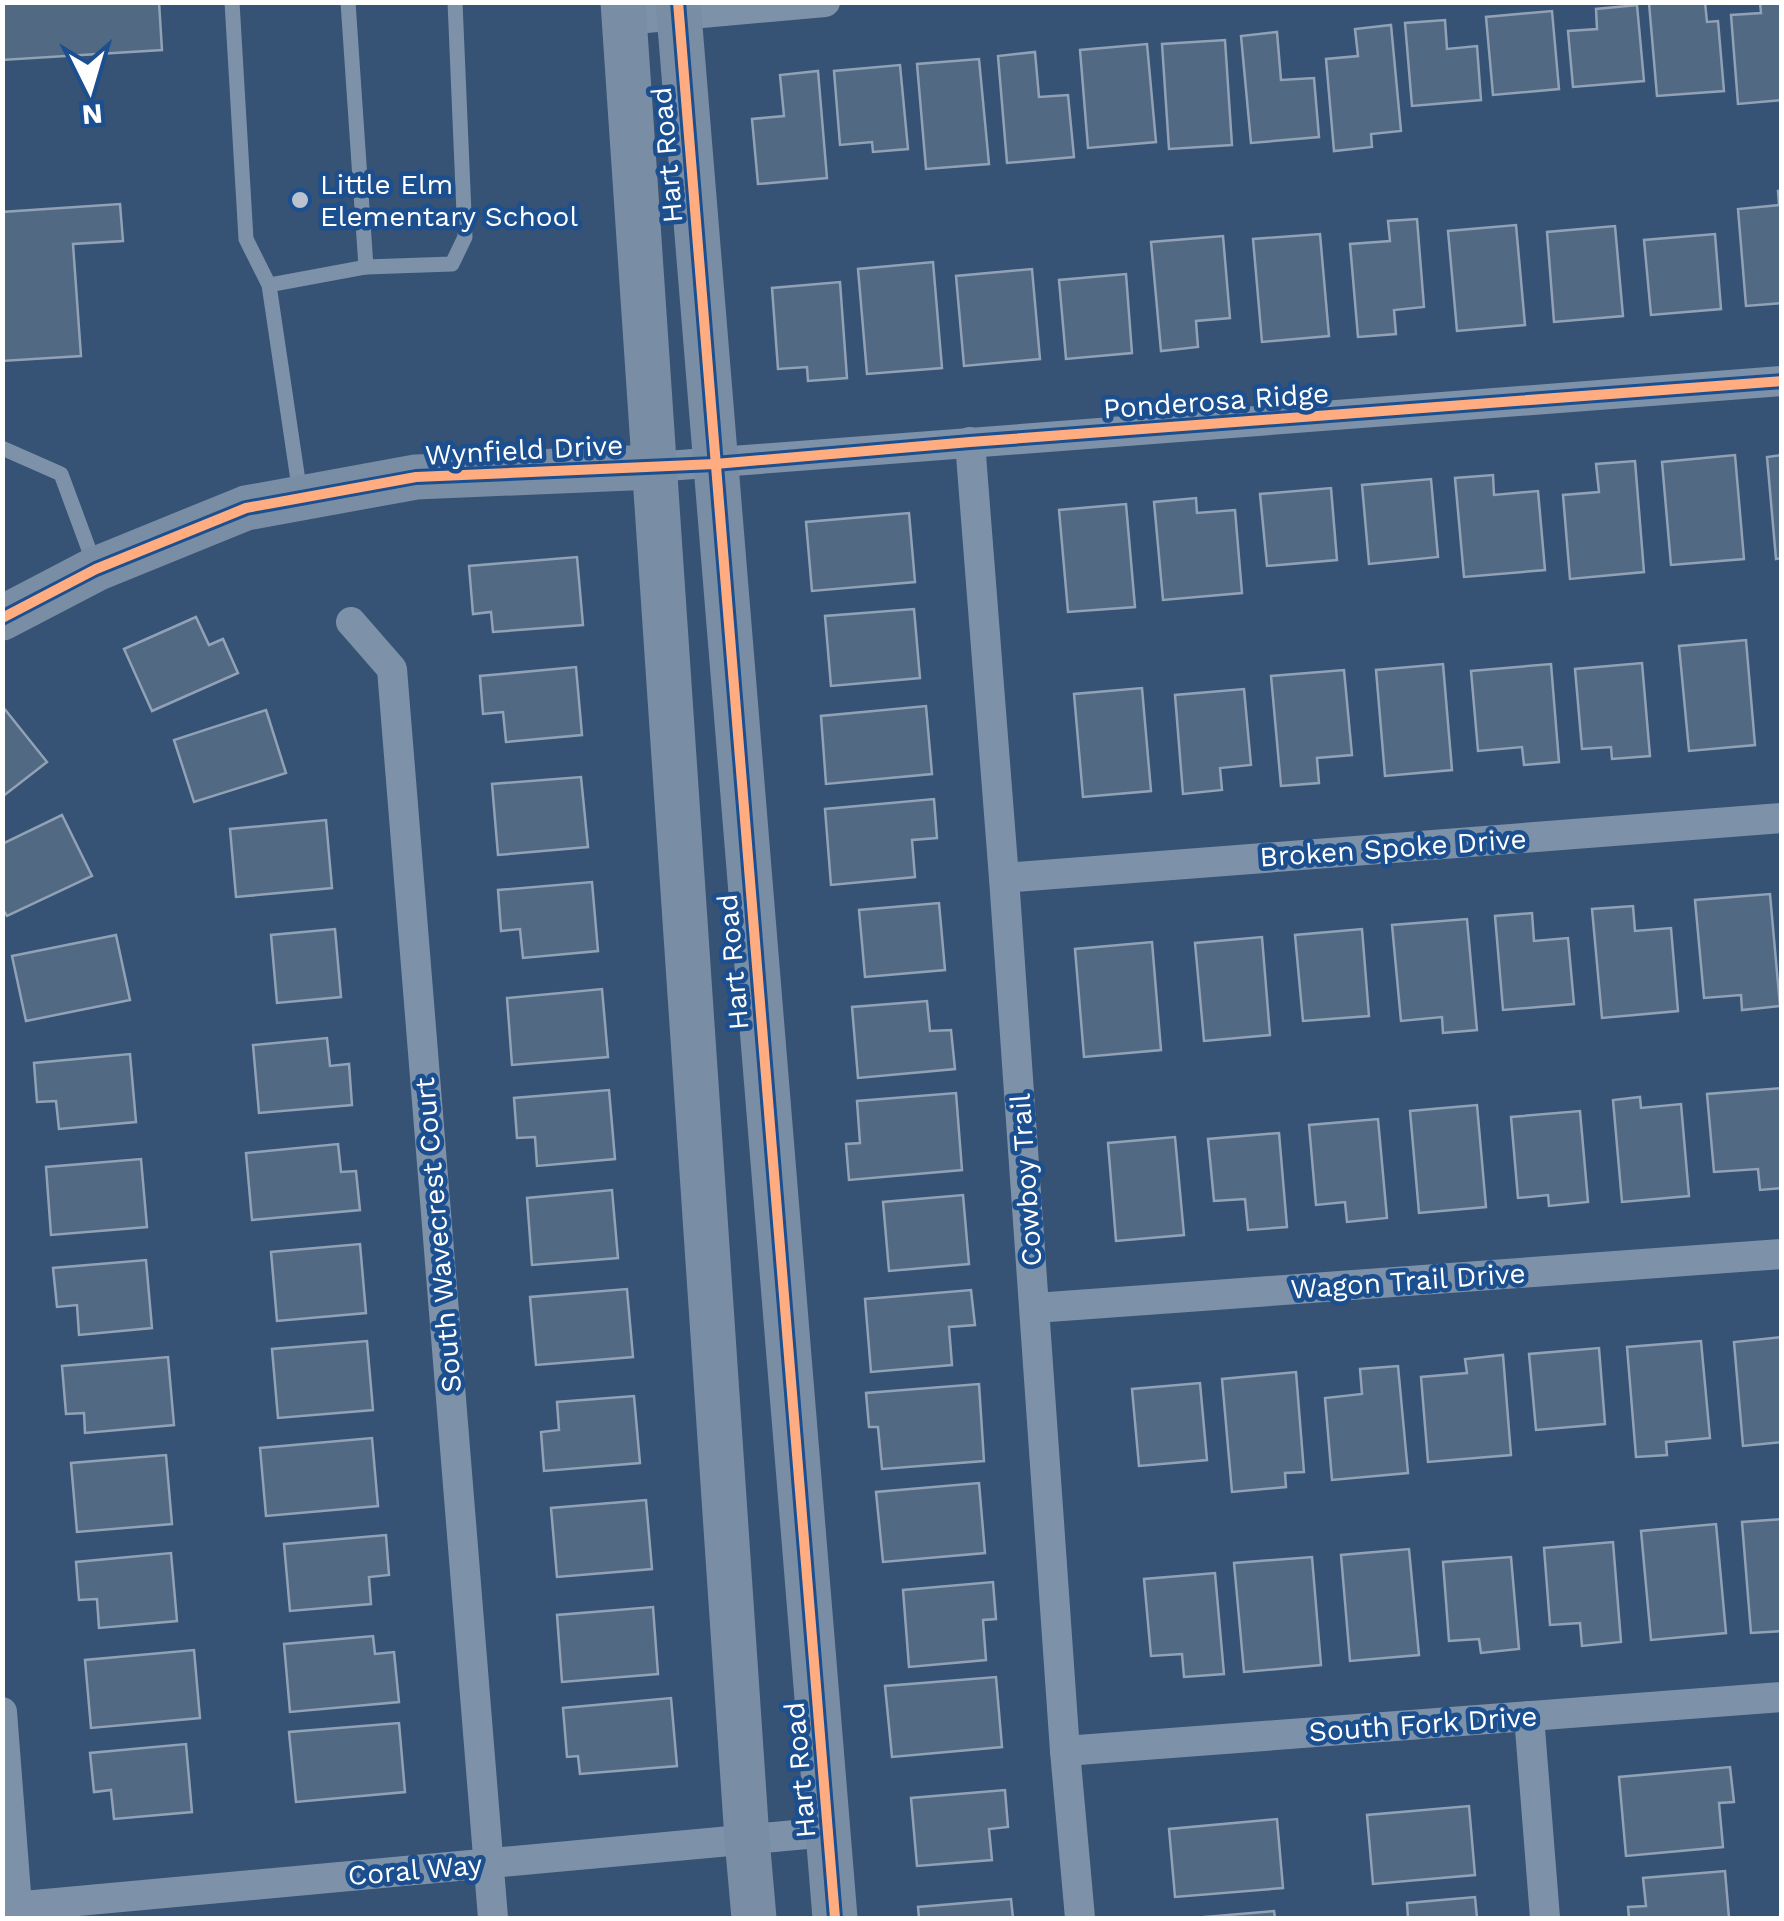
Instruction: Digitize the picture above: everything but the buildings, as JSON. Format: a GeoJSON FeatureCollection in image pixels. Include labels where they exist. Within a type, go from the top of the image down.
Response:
{"type":"FeatureCollection","features":[{"type":"Feature","properties":{"kind":"street"},"geometry":{"type":"LineString","coordinates":[[624,11],[825,2]]}},
{"type":"Feature","properties":{"kind":"street","name":"Hart Road"},"geometry":{"type":"LineString","coordinates":[[678,9],[834,1918]]}},
{"type":"Feature","properties":{"kind":"street","name":"Hart Road"},"geometry":{"type":"LineString","coordinates":[[624,11],[754,1918]]}},
{"type":"Feature","properties":{"kind":"street","name":"Ponderosa Ridge"},"geometry":{"type":"LineString","coordinates":[[654,467],[1782,381]]}},
{"type":"Feature","properties":{"kind":"street","name":"Cowboy Trail"},"geometry":{"type":"LineString","coordinates":[[970,442],[1080,1918]]}},
{"type":"Feature","properties":{"kind":"street","name":"Wynfield Drive"},"geometry":{"type":"LineString","coordinates":[[2,618],[96,570],[246,508],[416,477],[654,467]]}},
{"type":"Feature","properties":{"kind":"street","name":"South Wavecrest Court"},"geometry":{"type":"LineString","coordinates":[[350,622],[392,669],[494,1918]]}},
{"type":"Feature","properties":{"kind":"street","name":"Broken Spoke Drive"},"geometry":{"type":"LineString","coordinates":[[1004,878],[1782,818]]}},
{"type":"Feature","properties":{"kind":"street","name":"Wagon Trail Drive"},"geometry":{"type":"LineString","coordinates":[[1035,1308],[1782,1254]]}},
{"type":"Feature","properties":{"kind":"street","name":"South Fork Drive"},"geometry":{"type":"LineString","coordinates":[[1065,1751],[1782,1697]]}},
{"type":"Feature","properties":{"kind":"street"},"geometry":{"type":"LineString","coordinates":[[2,1712],[10,1907]]}},
{"type":"Feature","properties":{"kind":"street"},"geometry":{"type":"LineString","coordinates":[[1529,1716],[1546,1918]]}},
{"type":"Feature","properties":{"kind":"street","name":"Coral Way"},"geometry":{"type":"LineString","coordinates":[[10,1907],[828,1832]]}},
{"type":"Feature","properties":{"kind":"lane"},"geometry":{"type":"LineString","coordinates":[[232,2],[246,240],[269,285],[301,498]]}},
{"type":"Feature","properties":{"kind":"lane"},"geometry":{"type":"LineString","coordinates":[[348,2],[366,267]]}},
{"type":"Feature","properties":{"kind":"lane"},"geometry":{"type":"LineString","coordinates":[[269,285],[366,267],[452,264],[464,237],[455,2]]}},
{"type":"Feature","properties":{"kind":"lane"},"geometry":{"type":"LineString","coordinates":[[2,448],[60,474],[96,570]]}},
{"type":"Feature","properties":{"kind":"cycle path"},"geometry":{"type":"LineString","coordinates":[[678,2],[835,1918]]}},
{"type":"Feature","properties":{"kind":"cycle path"},"geometry":{"type":"LineString","coordinates":[[2,618],[96,569],[246,508],[416,477],[715,464],[1782,381]]}},
{"type":"Feature","properties":{"kind":"place","name":"Little Elm Elementary School"},"geometry":{"type":"Point","coordinates":[300,200]}}]}
